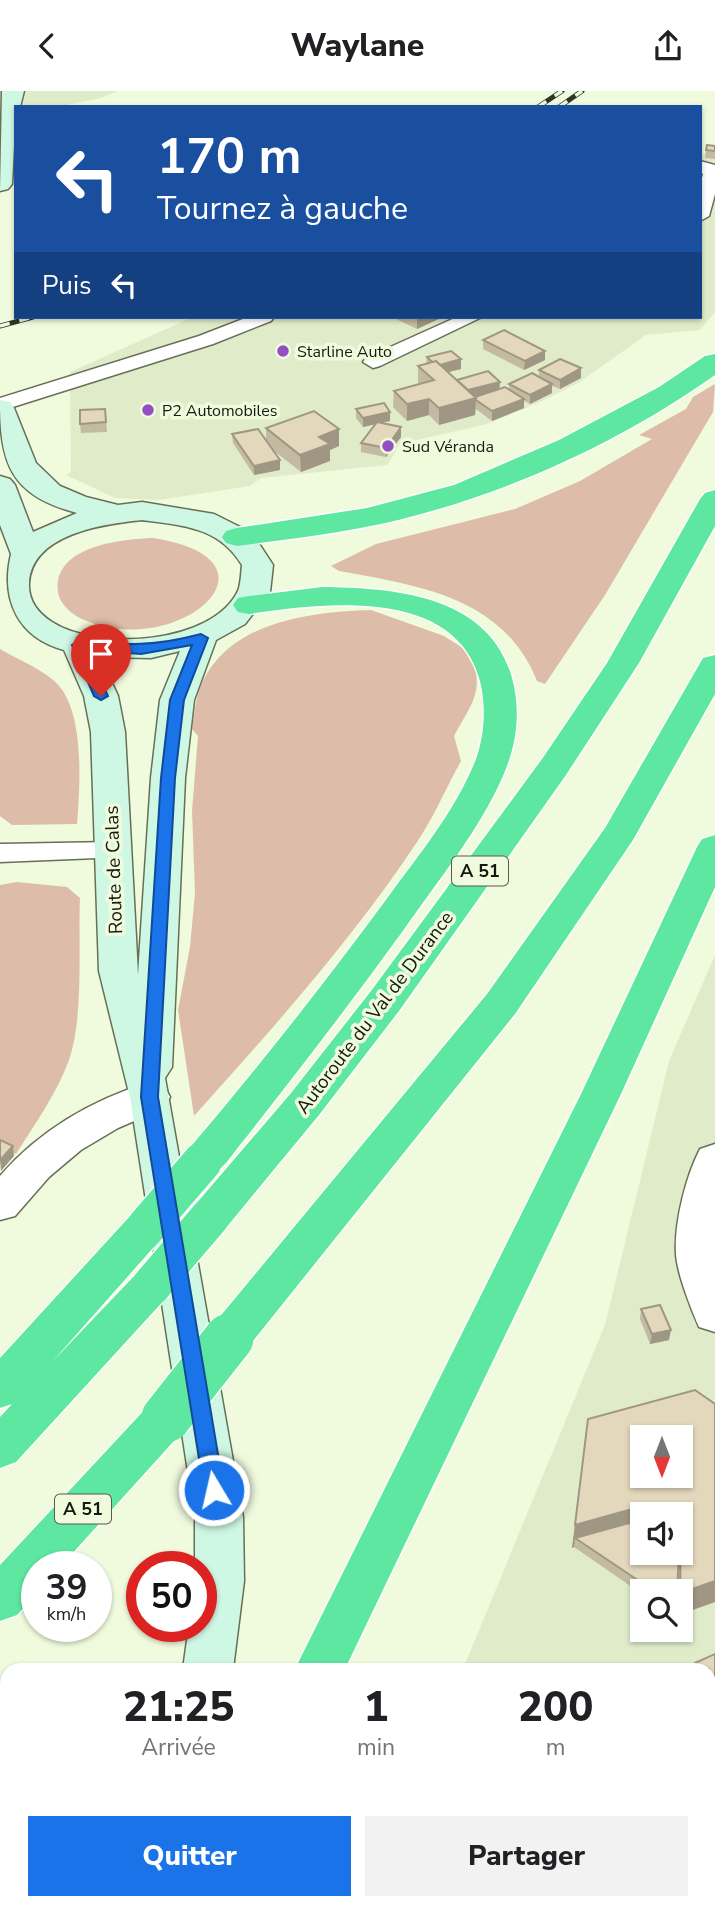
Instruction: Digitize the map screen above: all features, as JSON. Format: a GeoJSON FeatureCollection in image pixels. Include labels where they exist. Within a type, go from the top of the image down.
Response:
{"type":"FeatureCollection","features":[{"type":"Feature","properties":{"kind":"highway"},"geometry":{"type":"LineString","coordinates":[[237,537],[411,507],[540,463],[667,396],[715,362]]}},
{"type":"Feature","properties":{"kind":"highway","name":"Autoroute du Val de Durance"},"geometry":{"type":"LineString","coordinates":[[0,1448],[152,1285],[305,1104],[385,1001],[546,778],[623,663],[715,499]]}},
{"type":"Feature","properties":{"kind":"highway"},"geometry":{"type":"LineString","coordinates":[[0,1389],[202,1162],[320,1017],[461,820],[493,757],[499,730],[499,682],[493,661],[472,630],[452,617],[388,600],[358,597],[308,597],[249,605]]}},
{"type":"Feature","properties":{"kind":"highway","name":"A 51"},"geometry":{"type":"LineString","coordinates":[[0,1599],[166,1418],[501,1004],[620,832],[715,665]]}},
{"type":"Feature","properties":{"kind":"highway"},"geometry":{"type":"LineString","coordinates":[[323,1663],[601,1094],[715,847]]}},
{"type":"Feature","properties":{"kind":"main road"},"geometry":{"type":"LineString","coordinates":[[0,184],[2,118],[13,91]]}},
{"type":"Feature","properties":{"kind":"main road"},"geometry":{"type":"LineString","coordinates":[[0,407],[12,429],[23,465],[44,489],[87,508],[115,513]]}},
{"type":"Feature","properties":{"kind":"main road"},"geometry":{"type":"LineString","coordinates":[[0,485],[26,554]]}},
{"type":"Feature","properties":{"kind":"main road"},"geometry":{"type":"LineString","coordinates":[[142,511],[182,515],[218,526],[237,537],[253,554],[260,574],[255,594],[249,605],[229,623],[201,638],[179,645],[126,651],[78,645],[35,625],[18,606],[13,585],[15,574],[26,554],[62,529],[115,513],[142,511]]}},
{"type":"Feature","properties":{"kind":"main road","name":"Route de Calas"},"geometry":{"type":"LineString","coordinates":[[150,1097],[169,765],[177,700],[201,638]]}},
{"type":"Feature","properties":{"kind":"main road","name":"Route de Calas"},"geometry":{"type":"LineString","coordinates":[[78,645],[101,696],[108,732],[118,971],[150,1097],[219,1517],[220,1581],[209,1663]]}},
{"type":"Feature","properties":{"kind":"street"},"geometry":{"type":"LineString","coordinates":[[0,1204],[32,1166],[54,1146],[80,1129],[150,1097]]}},
{"type":"Feature","properties":{"kind":"street"},"geometry":{"type":"LineString","coordinates":[[715,1160],[705,1190],[697,1255],[711,1309],[715,1314]]}},
{"type":"Feature","properties":{"kind":"lane"},"geometry":{"type":"LineString","coordinates":[[702,167],[710,169],[712,174],[702,209]]}},
{"type":"Feature","properties":{"kind":"lane"},"geometry":{"type":"LineString","coordinates":[[0,407],[206,340],[259,319]]}},
{"type":"Feature","properties":{"kind":"lane"},"geometry":{"type":"LineString","coordinates":[[373,362],[467,319]]}},
{"type":"Feature","properties":{"kind":"lane"},"geometry":{"type":"LineString","coordinates":[[0,853],[112,851]]}},
{"type":"Feature","properties":{"kind":"shaded area"},"geometry":{"type":"Polygon","coordinates":[[[0,91],[118,91],[101,98],[66,105],[14,105],[14,115],[0,118],[0,91]]]}},
{"type":"Feature","properties":{"kind":"shaded area"},"geometry":{"type":"Polygon","coordinates":[[[702,153],[715,155],[715,312],[700,330],[646,335],[578,383],[540,402],[487,424],[400,444],[387,465],[261,478],[250,486],[159,500],[115,498],[66,475],[71,472],[70,372],[189,319],[702,319],[702,153]]]}},
{"type":"Feature","properties":{"kind":"shaded area"},"geometry":{"type":"Polygon","coordinates":[[[715,384],[713,412],[605,595],[545,684],[537,681],[522,653],[503,630],[480,613],[427,590],[339,571],[331,566],[376,544],[515,509],[580,481],[652,439],[639,435],[686,409],[693,397],[715,384]]]}},
{"type":"Feature","properties":{"kind":"shaded area"},"geometry":{"type":"Polygon","coordinates":[[[153,538],[194,549],[215,566],[218,584],[207,602],[185,617],[156,627],[122,629],[82,619],[65,606],[59,597],[59,577],[66,564],[77,555],[108,543],[153,538]]]}},
{"type":"Feature","properties":{"kind":"shaded area"},"geometry":{"type":"Polygon","coordinates":[[[371,610],[444,636],[472,654],[476,688],[471,706],[454,736],[461,761],[423,832],[366,914],[282,1016],[194,1116],[178,1010],[190,947],[195,893],[192,811],[198,736],[192,729],[199,691],[211,668],[227,650],[271,625],[321,614],[371,610]]]}},
{"type":"Feature","properties":{"kind":"shaded area"},"geometry":{"type":"Polygon","coordinates":[[[0,649],[52,679],[63,691],[71,707],[78,747],[77,824],[12,825],[0,816],[0,649]]]}},
{"type":"Feature","properties":{"kind":"shaded area"},"geometry":{"type":"Polygon","coordinates":[[[17,882],[67,887],[80,898],[79,1002],[74,1043],[58,1084],[16,1154],[0,1147],[0,885],[17,882]]]}},
{"type":"Feature","properties":{"kind":"shaded area"},"geometry":{"type":"Polygon","coordinates":[[[715,955],[715,1663],[465,1663],[605,1325],[669,1061],[715,955]]]}},
{"type":"Feature","properties":{"kind":"building"},"geometry":{"type":"Polygon","coordinates":[[[707,145],[715,146],[715,151],[706,150],[707,145]]]}},
{"type":"Feature","properties":{"kind":"building"},"geometry":{"type":"Polygon","coordinates":[[[504,330],[545,351],[525,361],[483,340],[504,330]]]}},
{"type":"Feature","properties":{"kind":"building"},"geometry":{"type":"Polygon","coordinates":[[[451,351],[461,359],[440,365],[427,357],[451,351]]]}},
{"type":"Feature","properties":{"kind":"building"},"geometry":{"type":"Polygon","coordinates":[[[560,359],[581,368],[560,380],[539,370],[560,359]]]}},
{"type":"Feature","properties":{"kind":"building"},"geometry":{"type":"Polygon","coordinates":[[[436,361],[476,398],[439,408],[429,399],[407,404],[394,391],[434,380],[418,366],[436,361]]]}},
{"type":"Feature","properties":{"kind":"building"},"geometry":{"type":"Polygon","coordinates":[[[488,371],[500,382],[468,390],[457,380],[488,371]]]}},
{"type":"Feature","properties":{"kind":"building"},"geometry":{"type":"Polygon","coordinates":[[[532,373],[552,384],[530,395],[509,384],[532,373]]]}},
{"type":"Feature","properties":{"kind":"building"},"geometry":{"type":"Polygon","coordinates":[[[505,387],[524,399],[492,411],[476,400],[475,397],[505,387]]]}},
{"type":"Feature","properties":{"kind":"building"},"geometry":{"type":"Polygon","coordinates":[[[384,403],[390,412],[363,418],[356,409],[384,403]]]}},
{"type":"Feature","properties":{"kind":"building"},"geometry":{"type":"Polygon","coordinates":[[[105,409],[106,422],[80,424],[80,410],[105,409]]]}},
{"type":"Feature","properties":{"kind":"building"},"geometry":{"type":"Polygon","coordinates":[[[314,411],[339,429],[319,437],[330,444],[300,455],[266,428],[314,411]]]}},
{"type":"Feature","properties":{"kind":"building"},"geometry":{"type":"Polygon","coordinates":[[[377,422],[401,427],[386,448],[361,443],[377,422]]]}},
{"type":"Feature","properties":{"kind":"building"},"geometry":{"type":"Polygon","coordinates":[[[258,429],[280,460],[254,466],[232,434],[258,429]]]}},
{"type":"Feature","properties":{"kind":"building"},"geometry":{"type":"Polygon","coordinates":[[[0,1140],[13,1146],[0,1160],[0,1140]]]}},
{"type":"Feature","properties":{"kind":"building"},"geometry":{"type":"Polygon","coordinates":[[[660,1305],[671,1330],[652,1334],[641,1309],[660,1305]]]}},
{"type":"Feature","properties":{"kind":"building"},"geometry":{"type":"Polygon","coordinates":[[[695,1390],[715,1404],[715,1581],[693,1589],[693,1579],[680,1579],[680,1565],[693,1565],[693,1502],[630,1502],[630,1510],[575,1525],[588,1419],[695,1390]]]}},
{"type":"Feature","properties":{"kind":"building"},"geometry":{"type":"Polygon","coordinates":[[[629,1523],[630,1565],[678,1565],[678,1579],[636,1579],[575,1538],[629,1523]]]}},
{"type":"Feature","properties":{"kind":"building"},"geometry":{"type":"Polygon","coordinates":[[[715,1654],[715,1663],[695,1663],[715,1654]]]}},
{"type":"Feature","properties":{"kind":"railway"},"geometry":{"type":"LineString","coordinates":[[541,105],[562,91]]}},
{"type":"Feature","properties":{"kind":"railway"},"geometry":{"type":"LineString","coordinates":[[562,105],[582,91]]}},
{"type":"Feature","properties":{"kind":"railway"},"geometry":{"type":"LineString","coordinates":[[0,326],[26,319]]}},
{"type":"Feature","properties":{"kind":"place","name":"Starline Auto"},"geometry":{"type":"Point","coordinates":[283,351]}},
{"type":"Feature","properties":{"kind":"place","name":"P2 Automobiles"},"geometry":{"type":"Point","coordinates":[148,410]}},
{"type":"Feature","properties":{"kind":"place","name":"Sud Véranda"},"geometry":{"type":"Point","coordinates":[388,446]}},
{"type":"Feature","properties":{"kind":"route"},"geometry":{"type":"LineString","coordinates":[[101,696],[78,645],[126,651],[156,649],[201,638],[188,665],[177,700],[168,778],[150,1097],[214,1490]]}}]}
